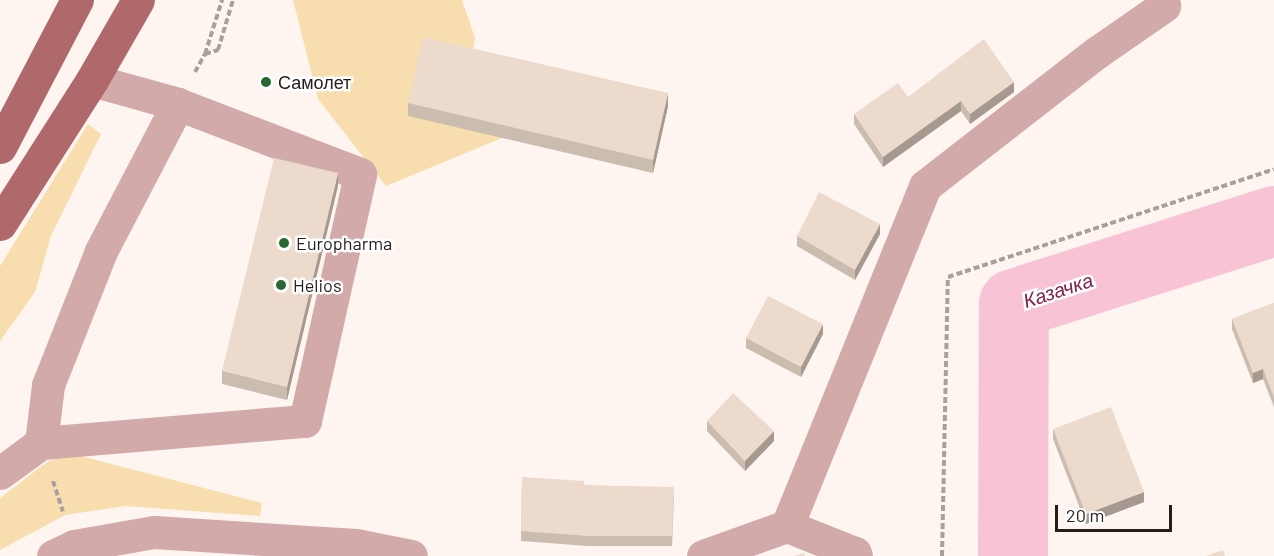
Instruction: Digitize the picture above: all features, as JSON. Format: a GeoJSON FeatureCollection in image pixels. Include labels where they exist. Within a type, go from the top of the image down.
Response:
{"type":"FeatureCollection","features":[{"type":"Feature","properties":{"kind":"main road"},"geometry":{"type":"LineString","coordinates":[[0,147],[77,0]]}},
{"type":"Feature","properties":{"kind":"main road"},"geometry":{"type":"LineString","coordinates":[[0,224],[92,80],[138,0]]}},
{"type":"Feature","properties":{"kind":"street"},"geometry":{"type":"LineString","coordinates":[[787,526],[925,186],[1096,53],[1164,6]]}},
{"type":"Feature","properties":{"kind":"street"},"geometry":{"type":"LineString","coordinates":[[0,473],[41,443],[305,422],[360,174],[178,105],[92,80]]}},
{"type":"Feature","properties":{"kind":"street"},"geometry":{"type":"LineString","coordinates":[[41,443],[48,385],[101,251],[178,105]]}},
{"type":"Feature","properties":{"kind":"street"},"geometry":{"type":"LineString","coordinates":[[703,556],[787,526],[855,553],[856,556]]}},
{"type":"Feature","properties":{"kind":"street"},"geometry":{"type":"LineString","coordinates":[[64,551],[154,532],[356,545],[411,556]]}},
{"type":"Feature","properties":{"kind":"path"},"geometry":{"type":"LineString","coordinates":[[222,0],[205,54],[218,50],[234,0]]}},
{"type":"Feature","properties":{"kind":"path"},"geometry":{"type":"LineString","coordinates":[[942,556],[948,277],[1274,169]]}},
{"type":"Feature","properties":{"kind":"path"},"geometry":{"type":"LineString","coordinates":[[41,443],[64,551]]}},
{"type":"Feature","properties":{"kind":"shaded area"},"geometry":{"type":"Polygon","coordinates":[[[293,0],[462,0],[475,38],[472,61],[502,138],[386,186],[318,99],[293,0]]]}},
{"type":"Feature","properties":{"kind":"shaded area"},"geometry":{"type":"Polygon","coordinates":[[[88,124],[101,134],[51,236],[35,292],[0,341],[0,266],[88,124]]]}},
{"type":"Feature","properties":{"kind":"shaded area"},"geometry":{"type":"Polygon","coordinates":[[[69,453],[262,503],[260,516],[126,506],[65,515],[0,550],[0,498],[47,462],[69,453]]]}},
{"type":"Feature","properties":{"kind":"building"},"geometry":{"type":"Polygon","coordinates":[[[423,37],[668,93],[653,160],[408,103],[423,37]]]}},
{"type":"Feature","properties":{"kind":"building"},"geometry":{"type":"Polygon","coordinates":[[[984,39],[1014,82],[970,114],[961,101],[883,157],[854,114],[898,83],[908,97],[984,39]]]}},
{"type":"Feature","properties":{"kind":"building","name":"Helios"},"geometry":{"type":"Polygon","coordinates":[[[274,158],[338,173],[287,387],[222,371],[274,158]]]}},
{"type":"Feature","properties":{"kind":"building"},"geometry":{"type":"Polygon","coordinates":[[[819,192],[880,224],[855,270],[797,236],[819,192]]]}},
{"type":"Feature","properties":{"kind":"building"},"geometry":{"type":"Polygon","coordinates":[[[768,296],[823,324],[801,367],[746,338],[768,296]]]}},
{"type":"Feature","properties":{"kind":"building"},"geometry":{"type":"Polygon","coordinates":[[[1274,303],[1274,397],[1263,369],[1253,373],[1232,319],[1274,303]]]}},
{"type":"Feature","properties":{"kind":"building"},"geometry":{"type":"Polygon","coordinates":[[[733,393],[774,431],[745,461],[707,421],[733,393]]]}},
{"type":"Feature","properties":{"kind":"building"},"geometry":{"type":"Polygon","coordinates":[[[1111,407],[1144,492],[1086,514],[1053,429],[1111,407]]]}},
{"type":"Feature","properties":{"kind":"building"},"geometry":{"type":"Polygon","coordinates":[[[522,477],[584,481],[584,485],[674,487],[672,536],[588,536],[521,531],[522,477]]]}},
{"type":"Feature","properties":{"kind":"building"},"geometry":{"type":"Polygon","coordinates":[[[1223,550],[1225,556],[1206,556],[1223,550]]]}},
{"type":"Feature","properties":{"kind":"waterway","name":"Казачка"},"geometry":{"type":"LineString","coordinates":[[1013,556],[1014,304],[1274,221]]}},
{"type":"Feature","properties":{"kind":"place","name":"Самолет"},"geometry":{"type":"Point","coordinates":[266,82]}},
{"type":"Feature","properties":{"kind":"place","name":"Europharma"},"geometry":{"type":"Point","coordinates":[284,243]}},
{"type":"Feature","properties":{"kind":"place","name":"Helios"},"geometry":{"type":"Point","coordinates":[281,285]}}]}
